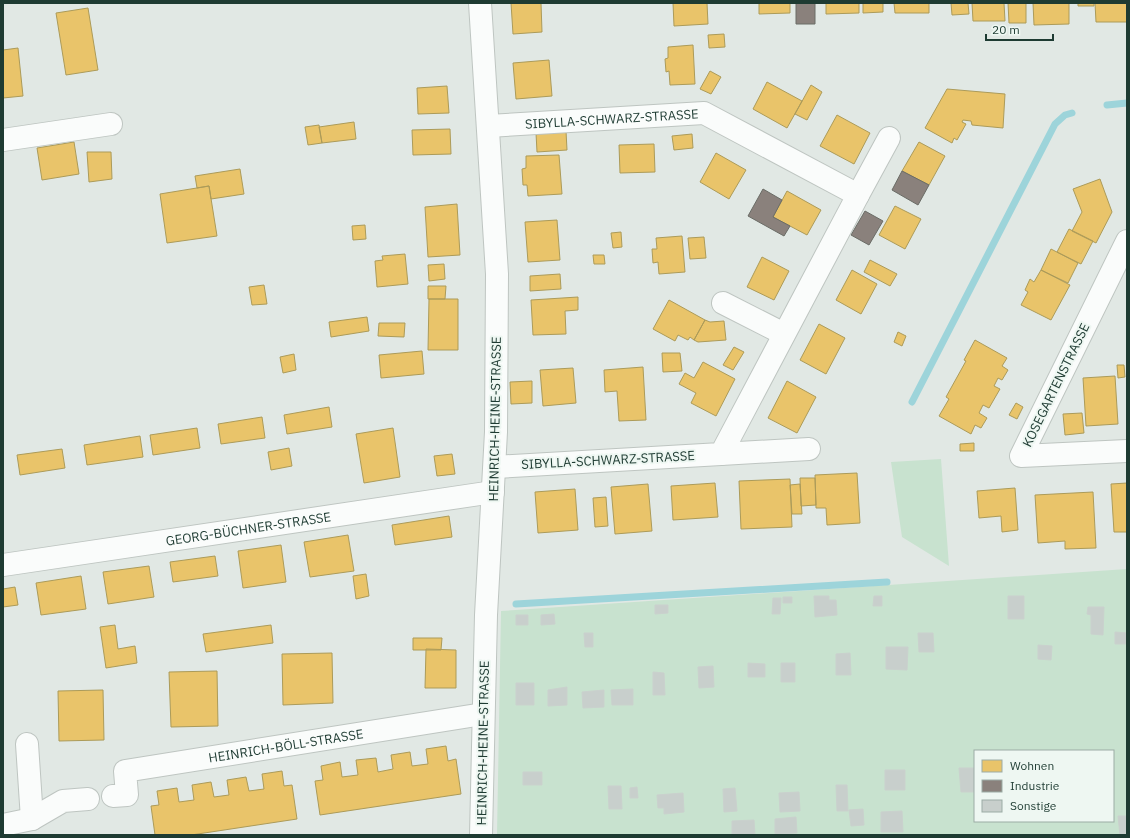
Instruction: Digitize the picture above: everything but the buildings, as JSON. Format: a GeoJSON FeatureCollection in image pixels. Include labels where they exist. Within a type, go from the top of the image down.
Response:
{"type":"FeatureCollection","features":[{"type":"Feature","properties":{"kind":"street","name":"HEINRICH-HEINE-STRASSE"},"geometry":{"type":"LineString","coordinates":[[480,3],[497,274],[495,467],[483,714],[481,835]]}},
{"type":"Feature","properties":{"kind":"street","name":"SIBYLLA-SCHWARZ-STRASSE"},"geometry":{"type":"LineString","coordinates":[[488,126],[704,113],[858,195]]}},
{"type":"Feature","properties":{"kind":"street"},"geometry":{"type":"LineString","coordinates":[[3,140],[111,124]]}},
{"type":"Feature","properties":{"kind":"street"},"geometry":{"type":"LineString","coordinates":[[721,454],[889,138]]}},
{"type":"Feature","properties":{"kind":"street","name":"KOSEGARTENSTRASSE"},"geometry":{"type":"LineString","coordinates":[[1127,241],[1021,456],[1127,450]]}},
{"type":"Feature","properties":{"kind":"street"},"geometry":{"type":"LineString","coordinates":[[723,303],[784,334]]}},
{"type":"Feature","properties":{"kind":"street","name":"SIBYLLA-SCHWARZ-STRASSE"},"geometry":{"type":"LineString","coordinates":[[495,467],[809,449]]}},
{"type":"Feature","properties":{"kind":"street","name":"GEORG-BÜCHNER-STRASSE"},"geometry":{"type":"LineString","coordinates":[[3,565],[493,492]]}},
{"type":"Feature","properties":{"kind":"street","name":"HEINRICH-BÖLL-STRASSE"},"geometry":{"type":"LineString","coordinates":[[113,796],[127,795],[125,771],[483,714]]}},
{"type":"Feature","properties":{"kind":"street"},"geometry":{"type":"LineString","coordinates":[[27,744],[32,820]]}},
{"type":"Feature","properties":{"kind":"street"},"geometry":{"type":"LineString","coordinates":[[3,824],[32,820],[63,801],[88,798]]}},
{"type":"Feature","properties":{"kind":"green space"},"geometry":{"type":"Polygon","coordinates":[[[941,459],[949,566],[902,537],[891,462],[941,459]]]}},
{"type":"Feature","properties":{"kind":"green space"},"geometry":{"type":"Polygon","coordinates":[[[1127,569],[1127,835],[497,835],[501,611],[1127,569]]]}},
{"type":"Feature","properties":{"kind":"waterway"},"geometry":{"type":"LineString","coordinates":[[1107,105],[1127,103]]}},
{"type":"Feature","properties":{"kind":"waterway"},"geometry":{"type":"LineString","coordinates":[[912,402],[1055,124],[1065,115],[1072,113]]}},
{"type":"Feature","properties":{"kind":"waterway"},"geometry":{"type":"LineString","coordinates":[[516,604],[887,582]]}}]}
